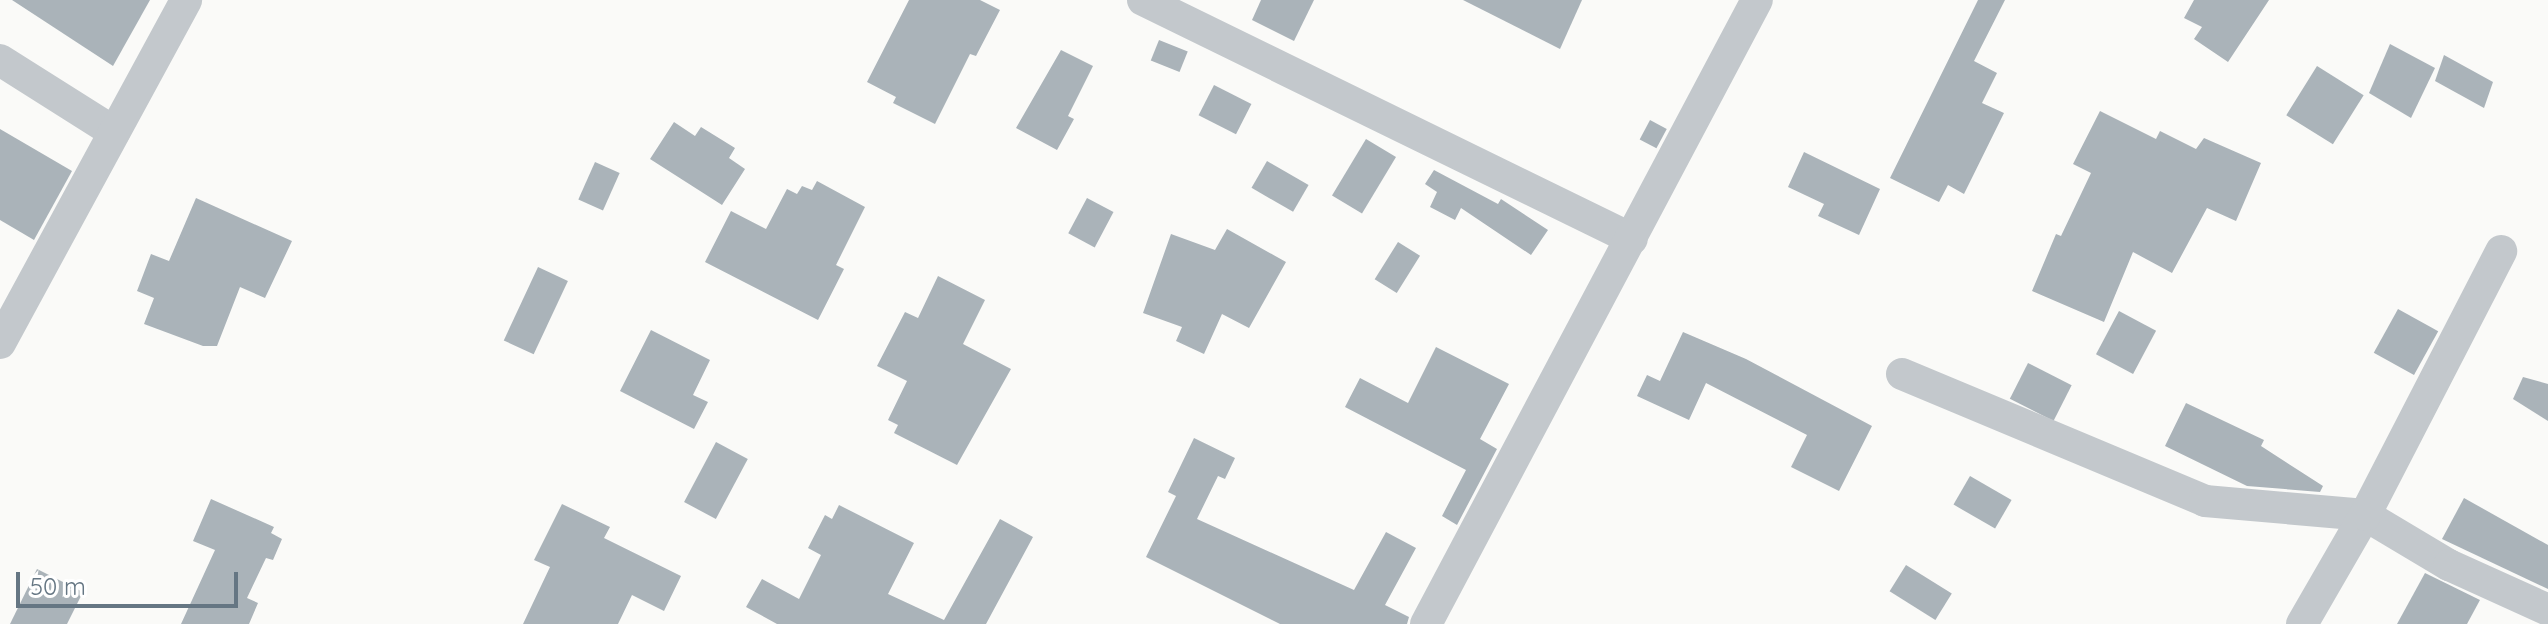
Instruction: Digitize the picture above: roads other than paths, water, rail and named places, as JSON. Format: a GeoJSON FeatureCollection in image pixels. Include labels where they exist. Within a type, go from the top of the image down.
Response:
{"type":"FeatureCollection","features":[{"type":"Feature","properties":{"kind":"street"},"geometry":{"type":"LineString","coordinates":[[0,343],[186,0]]}},
{"type":"Feature","properties":{"kind":"street"},"geometry":{"type":"LineString","coordinates":[[1143,0],[1632,239]]}},
{"type":"Feature","properties":{"kind":"street"},"geometry":{"type":"LineString","coordinates":[[1426,624],[1757,0]]}},
{"type":"Feature","properties":{"kind":"street"},"geometry":{"type":"LineString","coordinates":[[0,60],[114,132]]}},
{"type":"Feature","properties":{"kind":"street"},"geometry":{"type":"LineString","coordinates":[[2302,624],[2365,515],[2501,251]]}},
{"type":"Feature","properties":{"kind":"street"},"geometry":{"type":"LineString","coordinates":[[1902,374],[2205,501],[2365,515],[2449,565],[2548,610]]}}]}
